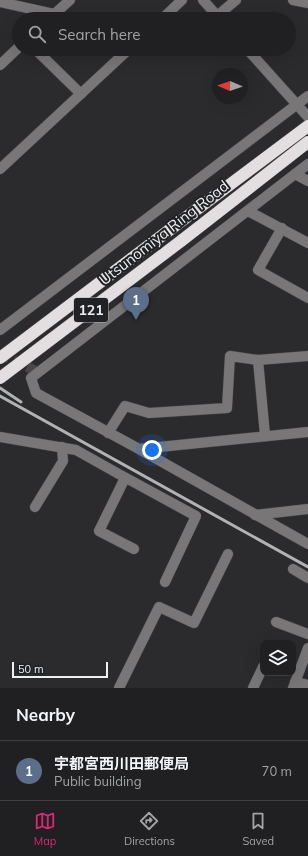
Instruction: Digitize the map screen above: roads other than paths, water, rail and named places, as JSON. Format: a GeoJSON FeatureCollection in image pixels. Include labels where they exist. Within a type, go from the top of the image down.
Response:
{"type":"FeatureCollection","features":[{"type":"Feature","properties":{"kind":"highway","name":"Utsunomiya Ring Road"},"geometry":{"type":"LineString","coordinates":[[0,358],[308,126]]}},
{"type":"Feature","properties":{"kind":"highway","name":"Utsunomiya Ring Road"},"geometry":{"type":"LineString","coordinates":[[0,378],[181,241],[308,142]]}},
{"type":"Feature","properties":{"kind":"street"},"geometry":{"type":"LineString","coordinates":[[57,12],[70,0]]}},
{"type":"Feature","properties":{"kind":"street"},"geometry":{"type":"LineString","coordinates":[[169,12],[182,0]]}},
{"type":"Feature","properties":{"kind":"street"},"geometry":{"type":"LineString","coordinates":[[202,0],[213,12]]}},
{"type":"Feature","properties":{"kind":"street"},"geometry":{"type":"LineString","coordinates":[[225,12],[236,0]]}},
{"type":"Feature","properties":{"kind":"street"},"geometry":{"type":"LineString","coordinates":[[294,0],[308,3]]}},
{"type":"Feature","properties":{"kind":"street"},"geometry":{"type":"LineString","coordinates":[[0,2],[34,12]]}},
{"type":"Feature","properties":{"kind":"street"},"geometry":{"type":"LineString","coordinates":[[0,65],[12,54]]}},
{"type":"Feature","properties":{"kind":"street"},"geometry":{"type":"LineString","coordinates":[[42,56],[81,94]]}},
{"type":"Feature","properties":{"kind":"street"},"geometry":{"type":"LineString","coordinates":[[0,169],[122,56]]}},
{"type":"Feature","properties":{"kind":"street"},"geometry":{"type":"LineString","coordinates":[[253,56],[308,116]]}},
{"type":"Feature","properties":{"kind":"street"},"geometry":{"type":"LineString","coordinates":[[0,330],[308,96]]}},
{"type":"Feature","properties":{"kind":"street"},"geometry":{"type":"LineString","coordinates":[[308,164],[31,378],[36,393],[308,544]]}},
{"type":"Feature","properties":{"kind":"street"},"geometry":{"type":"LineString","coordinates":[[295,174],[308,181]]}},
{"type":"Feature","properties":{"kind":"street"},"geometry":{"type":"LineString","coordinates":[[248,211],[308,243]]}},
{"type":"Feature","properties":{"kind":"street"},"geometry":{"type":"LineString","coordinates":[[282,228],[258,270],[308,298]]}},
{"type":"Feature","properties":{"kind":"street"},"geometry":{"type":"LineString","coordinates":[[108,433],[125,406],[149,413],[226,408],[230,356],[258,360],[308,356]]}},
{"type":"Feature","properties":{"kind":"street"},"geometry":{"type":"LineString","coordinates":[[258,360],[265,435]]}},
{"type":"Feature","properties":{"kind":"street"},"geometry":{"type":"LineString","coordinates":[[139,449],[265,435],[308,432]]}},
{"type":"Feature","properties":{"kind":"street"},"geometry":{"type":"LineString","coordinates":[[0,437],[76,450],[196,516],[165,582]]}},
{"type":"Feature","properties":{"kind":"street"},"geometry":{"type":"LineString","coordinates":[[35,507],[63,461],[62,447]]}},
{"type":"Feature","properties":{"kind":"street"},"geometry":{"type":"LineString","coordinates":[[125,478],[99,531],[134,549]]}},
{"type":"Feature","properties":{"kind":"street"},"geometry":{"type":"LineString","coordinates":[[255,515],[308,509]]}},
{"type":"Feature","properties":{"kind":"street"},"geometry":{"type":"LineString","coordinates":[[119,688],[160,607],[194,623],[228,554]]}},
{"type":"Feature","properties":{"kind":"street"},"geometry":{"type":"LineString","coordinates":[[293,569],[308,578]]}},
{"type":"Feature","properties":{"kind":"street"},"geometry":{"type":"LineString","coordinates":[[276,622],[308,634]]}},
{"type":"Feature","properties":{"kind":"street"},"geometry":{"type":"LineString","coordinates":[[308,648],[294,685],[308,685]]}},
{"type":"Feature","properties":{"kind":"street"},"geometry":{"type":"LineString","coordinates":[[253,688],[260,673]]}},
{"type":"Feature","properties":{"kind":"tunnel"},"geometry":{"type":"LineString","coordinates":[[0,354],[38,372]]}},
{"type":"Feature","properties":{"kind":"railway"},"geometry":{"type":"LineString","coordinates":[[0,388],[21,402]]}},
{"type":"Feature","properties":{"kind":"railway"},"geometry":{"type":"LineString","coordinates":[[0,396],[308,567]]}},
{"type":"Feature","properties":{"kind":"place","name":"宇都宮西川田郵便局"},"geometry":{"type":"Point","coordinates":[136,320]}}]}
